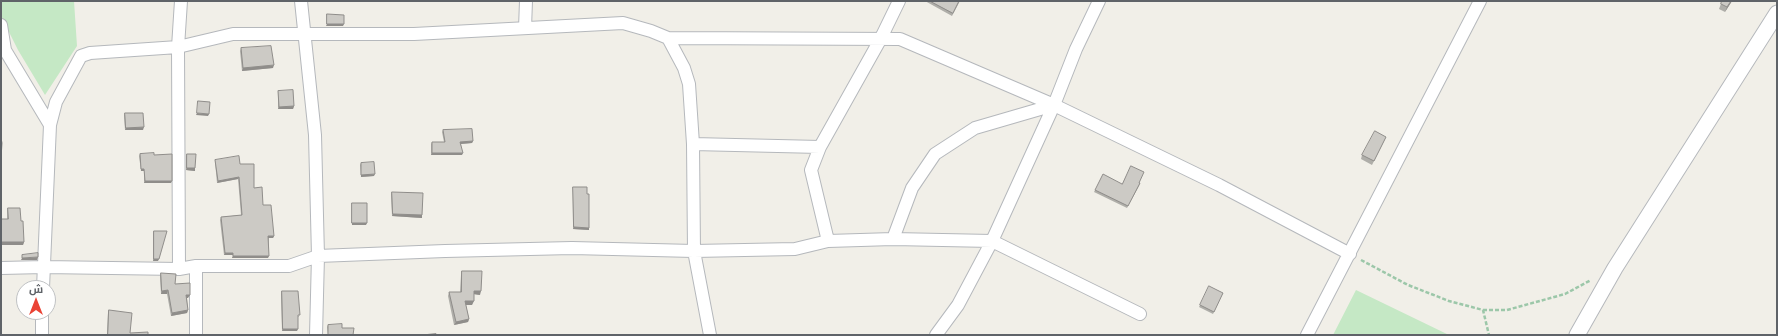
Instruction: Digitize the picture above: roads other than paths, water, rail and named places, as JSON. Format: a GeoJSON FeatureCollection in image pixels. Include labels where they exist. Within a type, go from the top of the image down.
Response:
{"type":"FeatureCollection","features":[{"type":"Feature","properties":{"kind":"street"},"geometry":{"type":"LineString","coordinates":[[179,269],[178,47],[181,1]]}},
{"type":"Feature","properties":{"kind":"street"},"geometry":{"type":"LineString","coordinates":[[300,1],[315,135],[318,256],[316,335]]}},
{"type":"Feature","properties":{"kind":"street"},"geometry":{"type":"LineString","coordinates":[[525,28],[526,1]]}},
{"type":"Feature","properties":{"kind":"street"},"geometry":{"type":"LineString","coordinates":[[828,241],[811,170],[820,147],[880,40],[899,1]]}},
{"type":"Feature","properties":{"kind":"street"},"geometry":{"type":"LineString","coordinates":[[936,335],[958,305],[992,241],[1054,105],[1076,50],[1099,1]]}},
{"type":"Feature","properties":{"kind":"street"},"geometry":{"type":"LineString","coordinates":[[1307,335],[1480,1]]}},
{"type":"Feature","properties":{"kind":"street"},"geometry":{"type":"LineString","coordinates":[[1577,335],[1615,268],[1777,13]]}},
{"type":"Feature","properties":{"kind":"street"},"geometry":{"type":"LineString","coordinates":[[43,280],[50,125],[56,102],[81,56],[90,53],[178,47],[233,34],[414,34],[623,23],[668,38],[900,39],[1054,105],[1219,185],[1350,254]]}},
{"type":"Feature","properties":{"kind":"street"},"geometry":{"type":"LineString","coordinates":[[1,25],[5,50],[50,125]]}},
{"type":"Feature","properties":{"kind":"street"},"geometry":{"type":"LineString","coordinates":[[668,38],[684,68],[689,84],[693,144],[694,251],[710,335]]}},
{"type":"Feature","properties":{"kind":"street"},"geometry":{"type":"LineString","coordinates":[[893,239],[912,188],[935,154],[975,128],[1054,105]]}},
{"type":"Feature","properties":{"kind":"street"},"geometry":{"type":"LineString","coordinates":[[693,144],[820,147]]}},
{"type":"Feature","properties":{"kind":"street"},"geometry":{"type":"LineString","coordinates":[[1,268],[44,267],[179,269],[196,266],[289,266],[318,256],[572,248],[694,251],[795,249],[828,241],[893,239],[992,241],[1140,314]]}},
{"type":"Feature","properties":{"kind":"street"},"geometry":{"type":"LineString","coordinates":[[196,266],[196,335]]}},
{"type":"Feature","properties":{"kind":"street"},"geometry":{"type":"LineString","coordinates":[[42,320],[42,335]]}}]}
